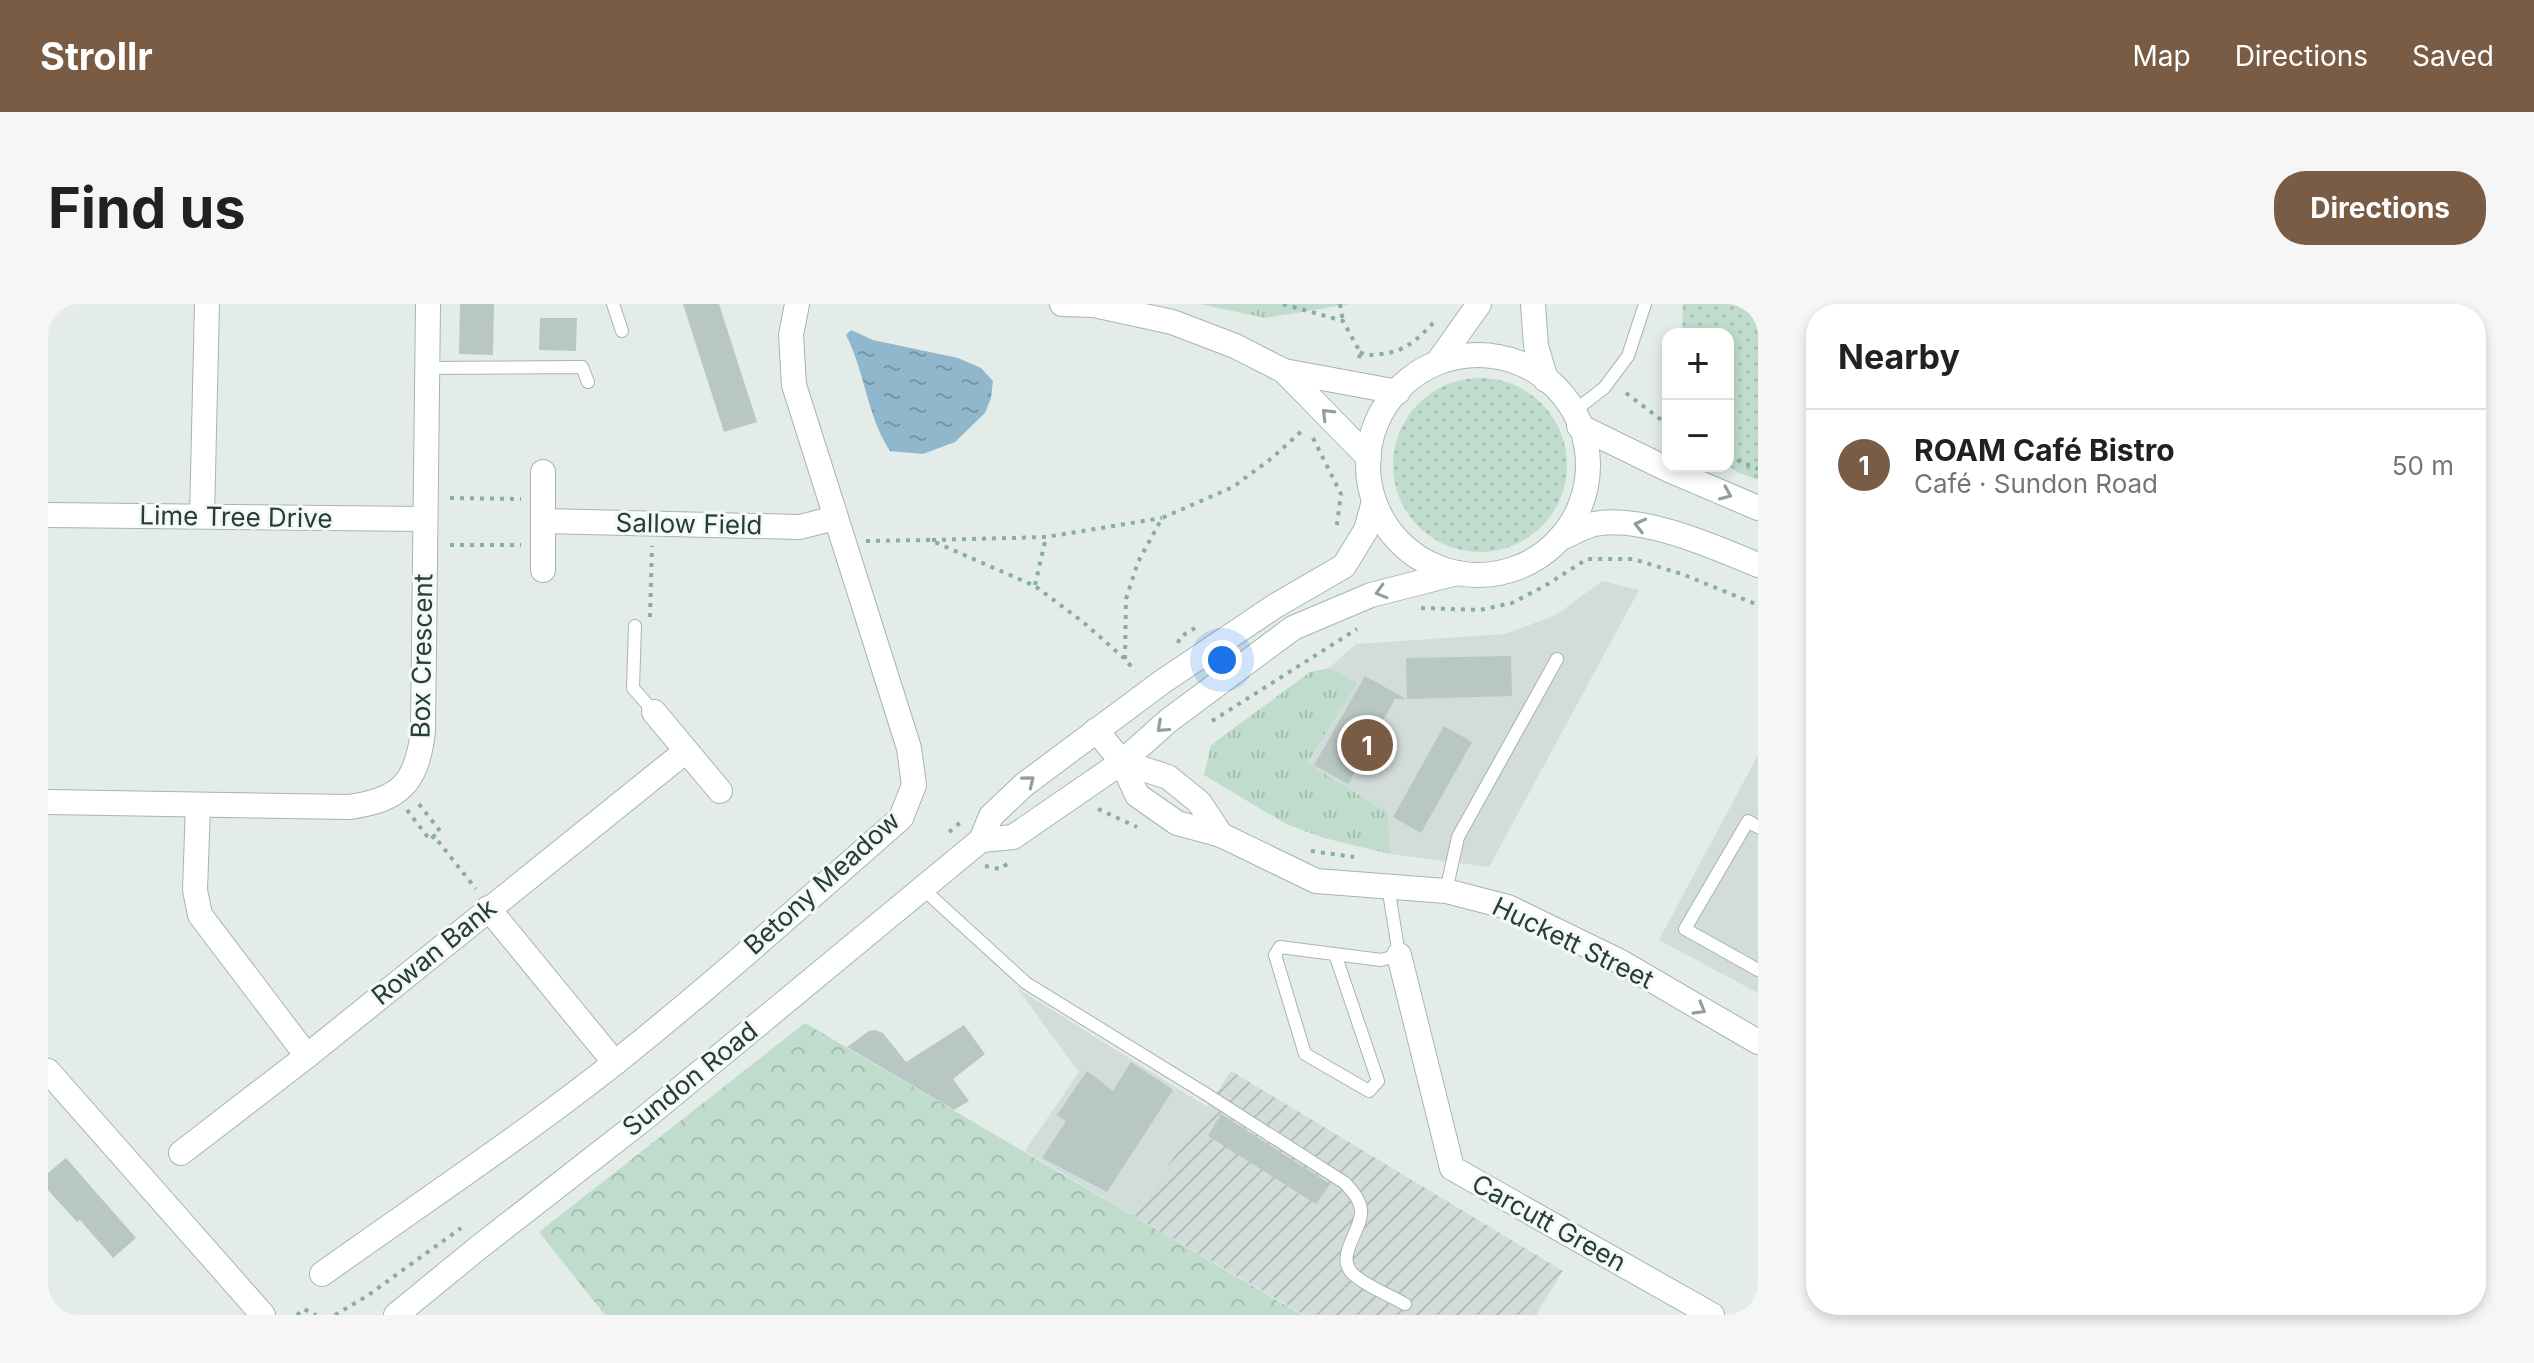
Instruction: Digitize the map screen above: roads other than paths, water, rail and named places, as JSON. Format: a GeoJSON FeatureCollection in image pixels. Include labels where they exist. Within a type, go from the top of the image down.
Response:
{"type":"FeatureCollection","features":[{"type":"Feature","properties":{"kind":"street"},"geometry":{"type":"LineString","coordinates":[[202,516],[207,304]]}},
{"type":"Feature","properties":{"kind":"street","name":"Box Crescent"},"geometry":{"type":"LineString","coordinates":[[198,806],[349,807],[375,803],[400,789],[420,757],[423,731],[428,304]]}},
{"type":"Feature","properties":{"kind":"street","name":"Betony Meadow"},"geometry":{"type":"LineString","coordinates":[[322,1274],[470,1171],[615,1063],[720,977],[901,818],[914,785],[909,748],[794,385],[791,335],[797,304]]}},
{"type":"Feature","properties":{"kind":"street"},"geometry":{"type":"LineString","coordinates":[[1062,304],[1094,305],[1172,322],[1235,346],[1284,371],[1398,392]]}},
{"type":"Feature","properties":{"kind":"street"},"geometry":{"type":"LineString","coordinates":[[1440,359],[1479,304]]}},
{"type":"Feature","properties":{"kind":"street"},"geometry":{"type":"LineString","coordinates":[[1533,304],[1536,346],[1546,380]]}},
{"type":"Feature","properties":{"kind":"street"},"geometry":{"type":"LineString","coordinates":[[1471,353],[1500,355],[1524,365],[1561,395],[1576,419],[1587,446],[1585,485],[1571,523],[1559,539],[1538,557],[1512,569],[1485,575],[1457,573],[1434,566],[1397,539],[1373,505],[1368,482],[1375,430],[1398,392],[1417,373],[1440,359],[1471,353]]}},
{"type":"Feature","properties":{"kind":"street"},"geometry":{"type":"LineString","coordinates":[[1284,371],[1369,458]]}},
{"type":"Feature","properties":{"kind":"street"},"geometry":{"type":"LineString","coordinates":[[1576,419],[1669,470],[1758,508]]}},
{"type":"Feature","properties":{"kind":"street"},"geometry":{"type":"LineString","coordinates":[[543,472],[543,570]]}},
{"type":"Feature","properties":{"kind":"street","name":"Sundon Road"},"geometry":{"type":"LineString","coordinates":[[396,1315],[646,1117],[923,889],[981,840],[991,816],[1013,795],[1162,682],[1275,606],[1344,566],[1366,530],[1373,505]]}},
{"type":"Feature","properties":{"kind":"street","name":"Lime Tree Drive"},"geometry":{"type":"LineString","coordinates":[[48,515],[202,516],[424,508]]}},
{"type":"Feature","properties":{"kind":"street","name":"Sallow Field"},"geometry":{"type":"LineString","coordinates":[[543,522],[800,527],[835,518]]}},
{"type":"Feature","properties":{"kind":"street"},"geometry":{"type":"LineString","coordinates":[[1559,539],[1594,524],[1626,522],[1718,548],[1758,565]]}},
{"type":"Feature","properties":{"kind":"street","name":"Sundon Road"},"geometry":{"type":"LineString","coordinates":[[981,840],[1013,837],[1122,762],[1168,721],[1293,628],[1371,595],[1457,573]]}},
{"type":"Feature","properties":{"kind":"street"},"geometry":{"type":"LineString","coordinates":[[654,712],[720,791]]}},
{"type":"Feature","properties":{"kind":"street"},"geometry":{"type":"LineString","coordinates":[[1096,730],[1122,762]]}},
{"type":"Feature","properties":{"kind":"street","name":"Rowan Bank"},"geometry":{"type":"LineString","coordinates":[[181,1153],[307,1056],[686,751]]}},
{"type":"Feature","properties":{"kind":"street","name":"Huckett Street"},"geometry":{"type":"LineString","coordinates":[[1122,762],[1168,777],[1199,802],[1221,835],[1316,881],[1446,891],[1508,907],[1621,962],[1758,1042]]}},
{"type":"Feature","properties":{"kind":"street"},"geometry":{"type":"LineString","coordinates":[[48,802],[198,806],[195,890],[200,915],[307,1056]]}},
{"type":"Feature","properties":{"kind":"street"},"geometry":{"type":"LineString","coordinates":[[488,908],[615,1063]]}},
{"type":"Feature","properties":{"kind":"street","name":"Carcutt Green"},"geometry":{"type":"LineString","coordinates":[[1399,955],[1452,1168],[1712,1315]]}},
{"type":"Feature","properties":{"kind":"street"},"geometry":{"type":"LineString","coordinates":[[48,1071],[263,1315]]}},
{"type":"Feature","properties":{"kind":"street"},"geometry":{"type":"LineString","coordinates":[[48,1094],[67,1116],[122,1154]]}},
{"type":"Feature","properties":{"kind":"lane"},"geometry":{"type":"LineString","coordinates":[[613,304],[622,331]]}},
{"type":"Feature","properties":{"kind":"lane"},"geometry":{"type":"LineString","coordinates":[[1576,419],[1628,356],[1645,304]]}},
{"type":"Feature","properties":{"kind":"lane"},"geometry":{"type":"LineString","coordinates":[[427,368],[582,367],[588,382]]}},
{"type":"Feature","properties":{"kind":"lane"},"geometry":{"type":"LineString","coordinates":[[635,626],[633,688],[654,712]]}},
{"type":"Feature","properties":{"kind":"lane"},"geometry":{"type":"LineString","coordinates":[[1446,891],[1458,837],[1557,659]]}},
{"type":"Feature","properties":{"kind":"lane"},"geometry":{"type":"LineString","coordinates":[[1758,827],[1748,821],[1685,929],[1758,970]]}},
{"type":"Feature","properties":{"kind":"lane"},"geometry":{"type":"LineString","coordinates":[[1335,954],[1378,1081],[1369,1091],[1305,1054],[1275,955],[1280,947],[1335,954],[1381,960],[1399,955],[1388,886]]}},
{"type":"Feature","properties":{"kind":"lane"},"geometry":{"type":"LineString","coordinates":[[923,889],[1026,983],[1345,1183],[1361,1207],[1346,1260],[1352,1274],[1405,1304]]}},
{"type":"Feature","properties":{"kind":"water"},"geometry":{"type":"Polygon","coordinates":[[[851,330],[873,340],[958,358],[981,368],[993,381],[985,413],[955,442],[923,454],[890,451],[876,423],[846,335],[851,330]]]}},
{"type":"Feature","properties":{"kind":"place","name":"ROAM Café Bistro"},"geometry":{"type":"Point","coordinates":[1367,745]}}]}
